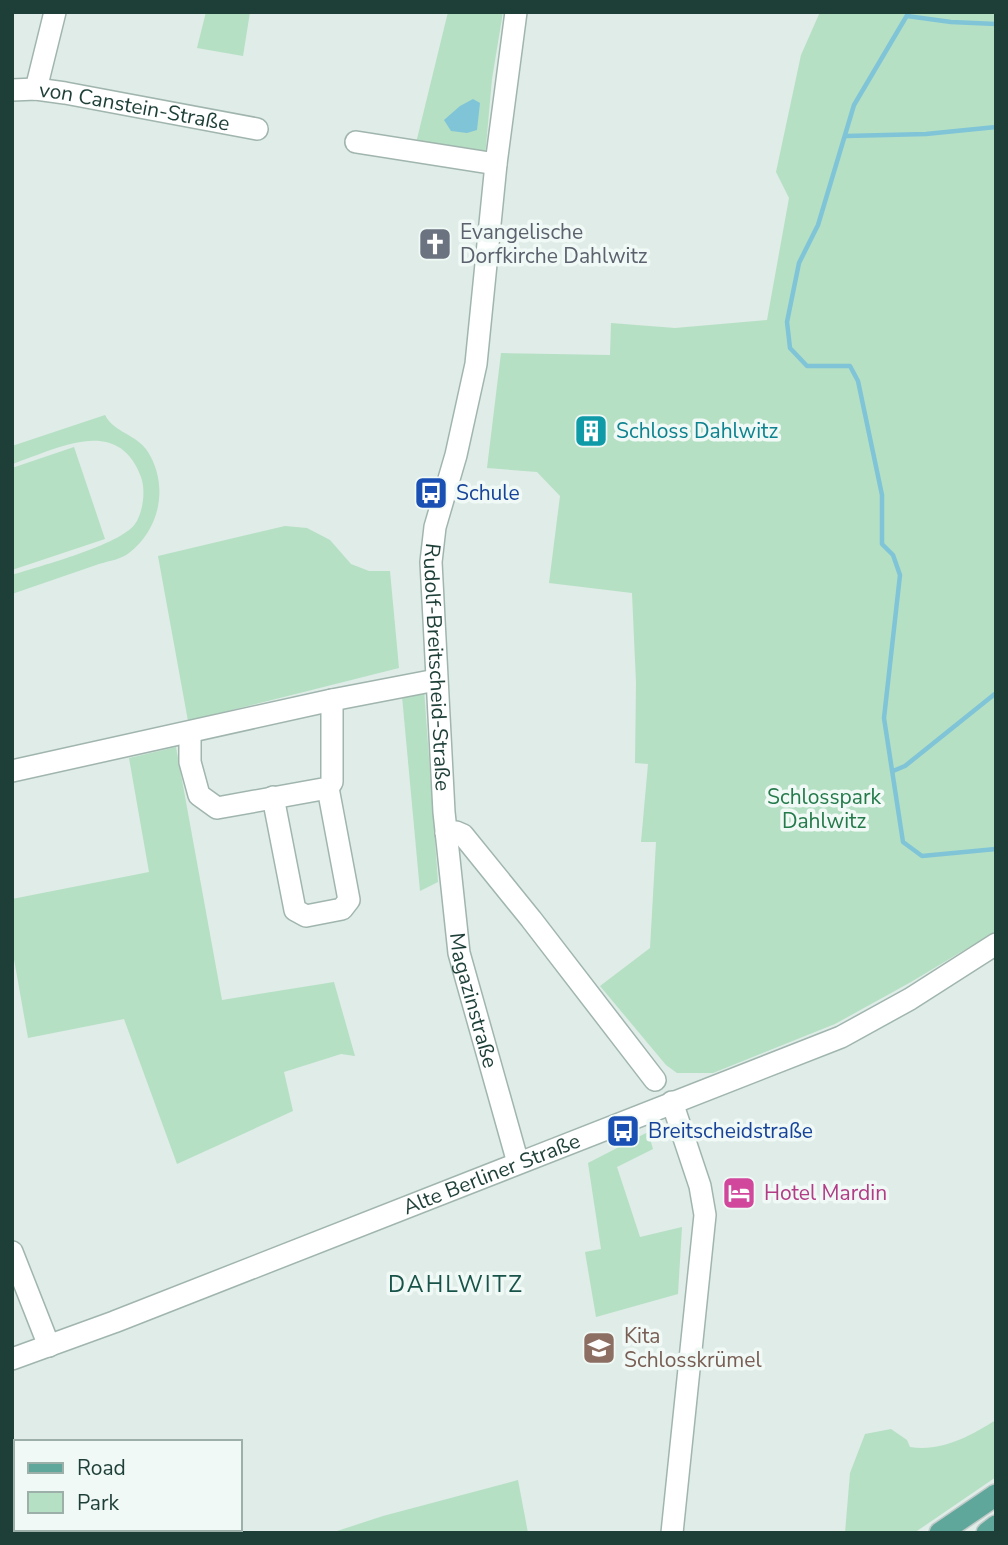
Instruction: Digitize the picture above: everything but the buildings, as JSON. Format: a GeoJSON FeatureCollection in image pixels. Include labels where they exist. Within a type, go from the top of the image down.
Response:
{"type":"FeatureCollection","features":[{"type":"Feature","properties":{"kind":"main road"},"geometry":{"type":"LineString","coordinates":[[940,1533],[996,1495]]}},
{"type":"Feature","properties":{"kind":"main road"},"geometry":{"type":"LineString","coordinates":[[987,1533],[996,1526]]}},
{"type":"Feature","properties":{"kind":"street"},"geometry":{"type":"LineString","coordinates":[[36,89],[55,12]]}},
{"type":"Feature","properties":{"kind":"street","name":"Rudolf-Breitscheid-Straße"},"geometry":{"type":"LineString","coordinates":[[446,832],[431,562],[435,527],[456,455],[476,364],[496,164],[516,12]]}},
{"type":"Feature","properties":{"kind":"street","name":"von Canstein-Straße"},"geometry":{"type":"LineString","coordinates":[[12,90],[36,89],[257,128]]}},
{"type":"Feature","properties":{"kind":"street"},"geometry":{"type":"LineString","coordinates":[[356,142],[496,164]]}},
{"type":"Feature","properties":{"kind":"street"},"geometry":{"type":"LineString","coordinates":[[12,771],[332,700],[436,680]]}},
{"type":"Feature","properties":{"kind":"street"},"geometry":{"type":"LineString","coordinates":[[273,797],[295,910],[306,916],[342,909],[349,900],[328,788],[332,782],[332,700]]}},
{"type":"Feature","properties":{"kind":"street"},"geometry":{"type":"LineString","coordinates":[[190,733],[190,762],[199,795],[217,808],[328,788]]}},
{"type":"Feature","properties":{"kind":"street"},"geometry":{"type":"LineString","coordinates":[[446,832],[463,835],[655,1080]]}},
{"type":"Feature","properties":{"kind":"street","name":"Magazinstraße"},"geometry":{"type":"LineString","coordinates":[[446,832],[459,953],[518,1163]]}},
{"type":"Feature","properties":{"kind":"street","name":"Alte Berliner Straße"},"geometry":{"type":"LineString","coordinates":[[12,1359],[841,1037],[910,999],[996,944]]}},
{"type":"Feature","properties":{"kind":"street"},"geometry":{"type":"LineString","coordinates":[[672,1102],[700,1186],[705,1215],[672,1533]]}},
{"type":"Feature","properties":{"kind":"street"},"geometry":{"type":"LineString","coordinates":[[12,1252],[49,1346]]}},
{"type":"Feature","properties":{"kind":"green space"},"geometry":{"type":"Polygon","coordinates":[[[206,12],[250,12],[243,56],[197,48],[206,12]]]}},
{"type":"Feature","properties":{"kind":"green space"},"geometry":{"type":"Polygon","coordinates":[[[448,12],[503,12],[492,79],[485,157],[416,143],[448,12]]]}},
{"type":"Feature","properties":{"kind":"green space","name":"Schlosspark Dahlwitz"},"geometry":{"type":"Polygon","coordinates":[[[820,12],[996,12],[996,931],[835,1024],[713,1073],[677,1073],[666,1065],[600,986],[650,948],[656,842],[641,842],[648,764],[635,763],[636,683],[632,593],[549,583],[560,496],[537,472],[487,468],[501,353],[610,355],[611,323],[675,328],[767,320],[789,198],[776,172],[801,55],[820,12]]]}},
{"type":"Feature","properties":{"kind":"green space"},"geometry":{"type":"Polygon","coordinates":[[[105,415],[114,426],[143,446],[154,465],[158,479],[158,506],[148,532],[140,543],[123,557],[12,594],[12,575],[113,540],[127,532],[138,519],[143,501],[143,482],[131,458],[117,446],[102,441],[85,441],[12,464],[12,446],[105,415]]]}},
{"type":"Feature","properties":{"kind":"green space"},"geometry":{"type":"Polygon","coordinates":[[[74,447],[105,539],[12,570],[12,468],[74,447]]]}},
{"type":"Feature","properties":{"kind":"green space"},"geometry":{"type":"Polygon","coordinates":[[[285,526],[307,528],[330,540],[351,564],[369,571],[390,571],[399,668],[188,721],[158,556],[285,526]]]}},
{"type":"Feature","properties":{"kind":"green space"},"geometry":{"type":"Polygon","coordinates":[[[424,689],[438,882],[420,891],[402,696],[424,689]]]}},
{"type":"Feature","properties":{"kind":"green space"},"geometry":{"type":"Polygon","coordinates":[[[176,747],[222,1000],[334,982],[355,1056],[341,1054],[284,1072],[293,1111],[177,1164],[124,1019],[28,1038],[12,948],[12,899],[149,872],[129,758],[176,747]]]}},
{"type":"Feature","properties":{"kind":"green space"},"geometry":{"type":"Polygon","coordinates":[[[648,1132],[653,1149],[617,1167],[640,1237],[682,1227],[678,1294],[596,1317],[585,1252],[601,1249],[588,1163],[648,1132]]]}},
{"type":"Feature","properties":{"kind":"green space"},"geometry":{"type":"Polygon","coordinates":[[[996,1420],[996,1477],[914,1533],[845,1533],[850,1473],[865,1434],[891,1429],[907,1440],[910,1447],[933,1447],[966,1437],[996,1420]]]}},
{"type":"Feature","properties":{"kind":"green space"},"geometry":{"type":"Polygon","coordinates":[[[518,1480],[528,1533],[331,1533],[383,1516],[518,1480]]]}},
{"type":"Feature","properties":{"kind":"green space"},"geometry":{"type":"Polygon","coordinates":[[[230,1531],[230,1533],[66,1533],[230,1531]]]}},
{"type":"Feature","properties":{"kind":"water"},"geometry":{"type":"Polygon","coordinates":[[[473,99],[480,103],[477,130],[467,133],[451,131],[444,120],[473,99]]]}},
{"type":"Feature","properties":{"kind":"waterway"},"geometry":{"type":"LineString","coordinates":[[909,12],[854,105],[818,225],[799,263],[787,322],[790,348],[807,366],[850,366],[858,381],[882,495],[882,544],[893,555],[900,575],[884,718],[903,842],[922,856],[996,849]]}},
{"type":"Feature","properties":{"kind":"waterway"},"geometry":{"type":"LineString","coordinates":[[907,16],[996,24]]}},
{"type":"Feature","properties":{"kind":"waterway"},"geometry":{"type":"LineString","coordinates":[[846,136],[926,134],[996,127]]}},
{"type":"Feature","properties":{"kind":"waterway"},"geometry":{"type":"LineString","coordinates":[[893,771],[905,766],[996,693]]}},
{"type":"Feature","properties":{"kind":"place","name":"Evangelische Dorfkirche Dahlwitz"},"geometry":{"type":"Point","coordinates":[435,244]}},
{"type":"Feature","properties":{"kind":"place","name":"Schloss Dahlwitz"},"geometry":{"type":"Point","coordinates":[591,431]}},
{"type":"Feature","properties":{"kind":"place","name":"Schule"},"geometry":{"type":"Point","coordinates":[431,493]}},
{"type":"Feature","properties":{"kind":"place","name":"Breitscheidstraße"},"geometry":{"type":"Point","coordinates":[623,1131]}},
{"type":"Feature","properties":{"kind":"place","name":"Hotel Mardin"},"geometry":{"type":"Point","coordinates":[739,1193]}},
{"type":"Feature","properties":{"kind":"place","name":"Kita Schlosskrümel"},"geometry":{"type":"Point","coordinates":[599,1348]}},
{"type":"Feature","properties":{"kind":"district","name":"DAHLWITZ"},"geometry":{"type":"Point","coordinates":[456,1284]}}]}
